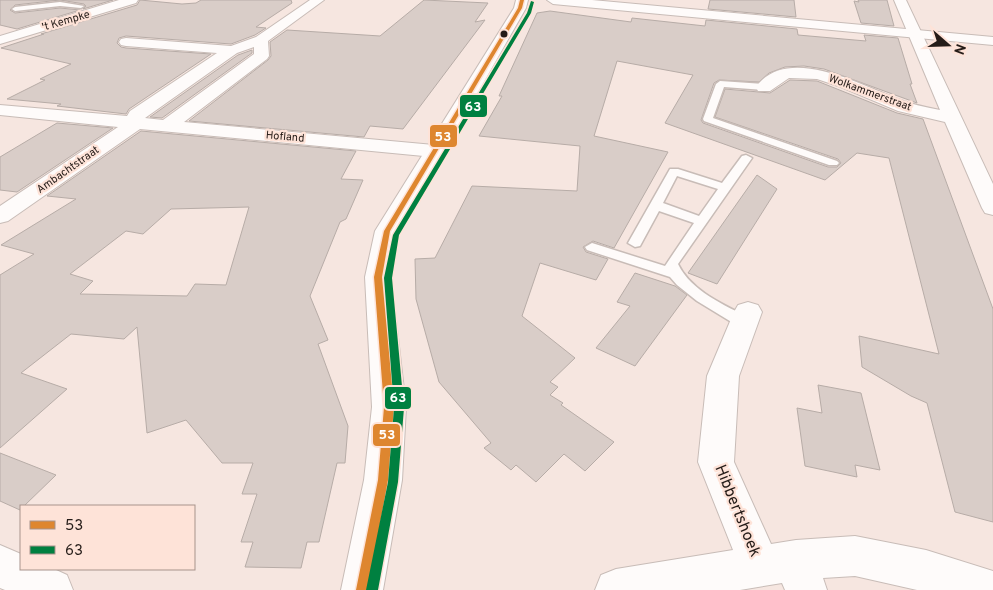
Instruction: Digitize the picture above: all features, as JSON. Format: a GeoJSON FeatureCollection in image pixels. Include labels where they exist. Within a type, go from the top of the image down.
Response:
{"type":"FeatureCollection","features":[{"type":"Feature","properties":{"kind":"street","name":"'t Kempke"},"geometry":{"type":"LineString","coordinates":[[0,40],[132,0]]}},
{"type":"Feature","properties":{"kind":"street","name":"Ambachtstraat"},"geometry":{"type":"LineString","coordinates":[[0,216],[136,123],[136,115],[232,50],[261,40],[318,0]]}},
{"type":"Feature","properties":{"kind":"street"},"geometry":{"type":"LineString","coordinates":[[362,590],[383,480],[388,407],[378,278],[387,231],[486,67],[522,0]]}},
{"type":"Feature","properties":{"kind":"street"},"geometry":{"type":"LineString","coordinates":[[553,0],[993,41]]}},
{"type":"Feature","properties":{"kind":"street"},"geometry":{"type":"LineString","coordinates":[[900,0],[993,208]]}},
{"type":"Feature","properties":{"kind":"street"},"geometry":{"type":"LineString","coordinates":[[167,126],[262,56],[261,40]]}},
{"type":"Feature","properties":{"kind":"street","name":"Ambachtstraat"},"geometry":{"type":"LineString","coordinates":[[126,42],[232,50]]}},
{"type":"Feature","properties":{"kind":"street","name":"Wolkammerstraat"},"geometry":{"type":"LineString","coordinates":[[764,87],[784,74],[804,73],[848,83],[904,107],[953,118]]}},
{"type":"Feature","properties":{"kind":"street"},"geometry":{"type":"LineString","coordinates":[[0,110],[136,123]]}},
{"type":"Feature","properties":{"kind":"street","name":"Hofland"},"geometry":{"type":"LineString","coordinates":[[136,123],[434,151]]}},
{"type":"Feature","properties":{"kind":"street","name":"Hibbertshoek"},"geometry":{"type":"LineString","coordinates":[[746,317],[723,376],[716,462],[787,572]]}},
{"type":"Feature","properties":{"kind":"street"},"geometry":{"type":"LineString","coordinates":[[616,590],[787,572],[855,556],[926,571],[988,590]]}},
{"type":"Feature","properties":{"kind":"street"},"geometry":{"type":"LineString","coordinates":[[0,566],[52,590]]}},
{"type":"Feature","properties":{"kind":"lane"},"geometry":{"type":"LineString","coordinates":[[15,8],[60,4],[84,5],[104,9]]}},
{"type":"Feature","properties":{"kind":"lane","name":"Wolkammerstraat"},"geometry":{"type":"LineString","coordinates":[[764,87],[720,84],[708,119],[833,163]]}},
{"type":"Feature","properties":{"kind":"lane"},"geometry":{"type":"LineString","coordinates":[[673,273],[671,264],[746,158]]}},
{"type":"Feature","properties":{"kind":"lane"},"geometry":{"type":"LineString","coordinates":[[635,244],[674,171],[725,188]]}},
{"type":"Feature","properties":{"kind":"lane"},"geometry":{"type":"LineString","coordinates":[[655,205],[701,221]]}},
{"type":"Feature","properties":{"kind":"lane"},"geometry":{"type":"LineString","coordinates":[[592,247],[673,273],[719,310],[746,317]]}},
{"type":"Feature","properties":{"kind":"building"},"geometry":{"type":"Polygon","coordinates":[[[0,0],[60,0],[15,5],[10,10],[15,13],[60,8],[80,10],[17,29],[0,25],[0,0]]]}},
{"type":"Feature","properties":{"kind":"building"},"geometry":{"type":"Polygon","coordinates":[[[60,0],[113,0],[83,9],[86,6],[84,4],[60,0]]]}},
{"type":"Feature","properties":{"kind":"building"},"geometry":{"type":"Polygon","coordinates":[[[140,0],[182,4],[196,3],[201,0],[291,0],[292,3],[256,27],[266,28],[255,35],[231,44],[126,36],[119,38],[117,43],[121,47],[126,48],[211,54],[129,109],[126,114],[57,106],[61,104],[7,99],[45,80],[40,79],[71,64],[1,48],[137,5],[140,0]]]}},
{"type":"Feature","properties":{"kind":"building"},"geometry":{"type":"Polygon","coordinates":[[[424,0],[488,3],[475,22],[485,20],[403,129],[370,126],[364,137],[189,121],[268,60],[271,56],[270,42],[287,30],[380,36],[424,0]]]}},
{"type":"Feature","properties":{"kind":"building"},"geometry":{"type":"Polygon","coordinates":[[[710,0],[794,0],[796,17],[708,9],[710,0]]]}},
{"type":"Feature","properties":{"kind":"building"},"geometry":{"type":"Polygon","coordinates":[[[858,0],[887,0],[894,26],[861,23],[854,1],[859,2],[858,0]]]}},
{"type":"Feature","properties":{"kind":"building"},"geometry":{"type":"Polygon","coordinates":[[[550,11],[631,22],[632,18],[705,26],[706,20],[797,29],[798,35],[866,41],[864,35],[898,38],[917,103],[824,69],[804,66],[785,67],[769,73],[759,82],[719,80],[714,83],[701,120],[703,123],[828,167],[837,167],[841,163],[838,159],[715,117],[725,89],[770,93],[790,80],[817,81],[897,113],[923,119],[993,309],[993,522],[955,512],[927,403],[911,396],[862,367],[859,336],[939,354],[889,158],[857,153],[825,180],[665,123],[693,75],[617,61],[594,136],[668,152],[614,248],[593,241],[583,247],[586,252],[608,259],[596,280],[540,263],[522,316],[575,358],[550,382],[558,387],[550,395],[563,403],[561,405],[614,442],[585,471],[564,454],[536,482],[516,465],[511,470],[484,448],[491,443],[439,382],[416,299],[415,259],[435,258],[472,186],[577,191],[580,146],[479,136],[502,96],[499,96],[537,13],[550,11]]]}},
{"type":"Feature","properties":{"kind":"building"},"geometry":{"type":"Polygon","coordinates":[[[252,50],[252,53],[162,118],[150,117],[238,55],[252,50]]]}},
{"type":"Feature","properties":{"kind":"building"},"geometry":{"type":"Polygon","coordinates":[[[57,123],[113,128],[17,192],[0,190],[0,157],[57,123]]]}},
{"type":"Feature","properties":{"kind":"building"},"geometry":{"type":"Polygon","coordinates":[[[141,131],[356,151],[341,179],[363,180],[346,219],[340,222],[310,296],[328,340],[318,344],[348,426],[345,463],[337,463],[319,542],[307,542],[301,568],[245,567],[253,542],[241,542],[257,494],[242,494],[253,463],[222,463],[186,420],[147,433],[137,327],[124,339],[71,334],[21,373],[67,389],[0,448],[0,275],[34,254],[1,245],[76,199],[47,196],[141,131]],[[249,207],[171,209],[143,234],[126,231],[70,274],[93,281],[80,294],[187,296],[195,284],[226,285],[249,207]]]}},
{"type":"Feature","properties":{"kind":"building"},"geometry":{"type":"Polygon","coordinates":[[[757,175],[777,189],[717,284],[688,273],[757,175]]]}},
{"type":"Feature","properties":{"kind":"building"},"geometry":{"type":"Polygon","coordinates":[[[635,273],[675,286],[687,295],[635,366],[596,348],[630,306],[617,302],[635,273]]]}},
{"type":"Feature","properties":{"kind":"building"},"geometry":{"type":"Polygon","coordinates":[[[818,385],[861,393],[880,470],[855,465],[857,477],[805,466],[797,408],[822,413],[818,385]]]}},
{"type":"Feature","properties":{"kind":"building"},"geometry":{"type":"Polygon","coordinates":[[[0,453],[56,475],[25,505],[20,505],[20,510],[0,501],[0,453]]]}},
{"type":"Feature","properties":{"kind":"transit line","name":"53"},"geometry":{"type":"LineString","coordinates":[[362,590],[383,480],[389,407],[378,277],[387,231],[520,8],[522,0]]}},
{"type":"Feature","properties":{"kind":"transit line","name":"63"},"geometry":{"type":"LineString","coordinates":[[372,590],[393,482],[399,408],[388,278],[396,235],[529,13],[532,2]]}}]}
